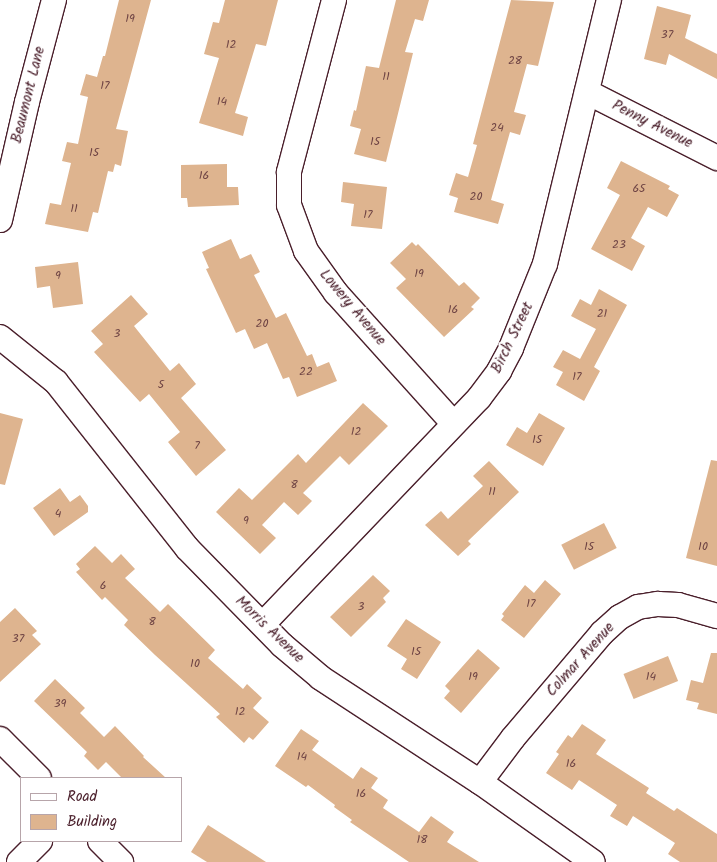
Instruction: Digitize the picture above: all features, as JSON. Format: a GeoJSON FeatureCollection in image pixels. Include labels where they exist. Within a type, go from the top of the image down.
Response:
{"type":"FeatureCollection","features":[{"type":"Feature","properties":{"kind":"street","name":"Beaumont Lane"},"geometry":{"type":"LineString","coordinates":[[0,220],[27,102],[54,0]]}},
{"type":"Feature","properties":{"kind":"street","name":"Lowery Avenue"},"geometry":{"type":"LineString","coordinates":[[334,0],[291,164],[288,205],[306,251],[336,293],[453,423]]}},
{"type":"Feature","properties":{"kind":"street","name":"Birch Street"},"geometry":{"type":"LineString","coordinates":[[263,624],[453,423],[479,398],[499,371],[511,348],[545,264],[610,0]]}},
{"type":"Feature","properties":{"kind":"street","name":"Penny Avenue"},"geometry":{"type":"LineString","coordinates":[[587,92],[717,158]]}},
{"type":"Feature","properties":{"kind":"street","name":"Morris Avenue"},"geometry":{"type":"LineString","coordinates":[[0,337],[56,382],[186,548],[282,645],[320,678],[480,782],[593,862]]}},
{"type":"Feature","properties":{"kind":"street","name":"Colmar Avenue"},"geometry":{"type":"LineString","coordinates":[[480,782],[513,738],[602,633],[620,617],[638,607],[658,604],[678,605],[717,616]]}},
{"type":"Feature","properties":{"kind":"street"},"geometry":{"type":"LineString","coordinates":[[0,739],[38,777]]}},
{"type":"Feature","properties":{"kind":"street"},"geometry":{"type":"LineString","coordinates":[[19,862],[39,842]]}},
{"type":"Feature","properties":{"kind":"street"},"geometry":{"type":"LineString","coordinates":[[101,842],[121,862]]}},
{"type":"Feature","properties":{"kind":"building"},"geometry":{"type":"Polygon","coordinates":[[[119,0],[151,0],[116,129],[128,131],[121,166],[115,164],[113,172],[108,171],[98,213],[93,212],[88,232],[45,224],[50,203],[61,205],[71,163],[62,161],[67,142],[78,144],[88,97],[80,95],[86,74],[97,77],[103,56],[105,56],[119,0]]]}},
{"type":"Feature","properties":{"kind":"building"},"geometry":{"type":"Polygon","coordinates":[[[225,0],[278,0],[266,46],[256,44],[235,113],[248,117],[243,136],[199,123],[219,58],[204,54],[213,22],[219,23],[225,0]]]}},
{"type":"Feature","properties":{"kind":"building"},"geometry":{"type":"Polygon","coordinates":[[[396,0],[429,0],[423,21],[415,19],[405,52],[413,53],[386,162],[354,154],[361,129],[350,126],[354,110],[356,111],[366,66],[379,68],[396,0]]]}},
{"type":"Feature","properties":{"kind":"building"},"geometry":{"type":"Polygon","coordinates":[[[511,0],[554,2],[538,66],[527,64],[514,112],[526,115],[520,135],[510,132],[491,200],[504,204],[498,224],[454,212],[458,198],[449,195],[456,173],[468,177],[477,145],[473,144],[511,0]]]}},
{"type":"Feature","properties":{"kind":"building"},"geometry":{"type":"Polygon","coordinates":[[[657,6],[691,15],[685,38],[717,54],[717,79],[669,54],[666,65],[644,59],[657,6]]]}},
{"type":"Feature","properties":{"kind":"building"},"geometry":{"type":"Polygon","coordinates":[[[621,161],[670,186],[668,189],[679,195],[667,217],[648,207],[631,238],[645,246],[632,271],[591,249],[620,195],[607,188],[621,161]]]}},
{"type":"Feature","properties":{"kind":"building"},"geometry":{"type":"Polygon","coordinates":[[[227,164],[227,187],[238,187],[239,205],[188,207],[187,198],[181,198],[181,165],[227,164]]]}},
{"type":"Feature","properties":{"kind":"building"},"geometry":{"type":"Polygon","coordinates":[[[343,182],[387,187],[382,229],[351,226],[354,204],[341,202],[343,182]]]}},
{"type":"Feature","properties":{"kind":"building"},"geometry":{"type":"Polygon","coordinates":[[[231,239],[240,259],[251,254],[260,272],[254,275],[276,318],[286,313],[307,356],[312,354],[317,367],[329,362],[337,381],[297,397],[289,377],[283,379],[267,343],[254,349],[245,329],[236,333],[206,269],[209,268],[202,252],[231,239]]]}},
{"type":"Feature","properties":{"kind":"building"},"geometry":{"type":"Polygon","coordinates":[[[412,242],[416,246],[418,244],[459,286],[464,282],[480,298],[471,307],[474,309],[444,337],[396,288],[406,279],[390,263],[412,242]]]}},
{"type":"Feature","properties":{"kind":"building"},"geometry":{"type":"Polygon","coordinates":[[[78,262],[83,304],[53,308],[50,286],[37,288],[35,267],[78,262]]]}},
{"type":"Feature","properties":{"kind":"building"},"geometry":{"type":"Polygon","coordinates":[[[599,289],[627,305],[594,367],[600,371],[584,401],[556,385],[563,372],[553,367],[563,350],[580,359],[596,329],[571,316],[580,299],[591,305],[599,289]]]}},
{"type":"Feature","properties":{"kind":"building"},"geometry":{"type":"Polygon","coordinates":[[[131,295],[148,314],[134,326],[170,371],[179,363],[196,384],[181,398],[226,450],[196,476],[168,442],[180,432],[149,394],[140,402],[94,352],[103,344],[91,331],[131,295]]]}},
{"type":"Feature","properties":{"kind":"building"},"geometry":{"type":"Polygon","coordinates":[[[363,403],[388,426],[349,465],[340,456],[303,493],[312,501],[298,515],[284,502],[262,525],[276,538],[260,554],[216,512],[239,488],[252,500],[298,454],[306,463],[363,403]]]}},
{"type":"Feature","properties":{"kind":"building"},"geometry":{"type":"Polygon","coordinates":[[[0,413],[23,419],[5,485],[0,484],[0,413]]]}},
{"type":"Feature","properties":{"kind":"building"},"geometry":{"type":"Polygon","coordinates":[[[539,413],[565,428],[543,466],[506,445],[517,427],[527,433],[539,413]]]}},
{"type":"Feature","properties":{"kind":"building"},"geometry":{"type":"Polygon","coordinates":[[[711,460],[717,461],[717,566],[686,558],[711,460]]]}},
{"type":"Feature","properties":{"kind":"building"},"geometry":{"type":"Polygon","coordinates":[[[489,461],[519,492],[468,541],[471,544],[458,556],[425,525],[441,511],[448,519],[483,486],[473,476],[489,461]]]}},
{"type":"Feature","properties":{"kind":"building"},"geometry":{"type":"Polygon","coordinates":[[[60,488],[70,502],[80,495],[88,506],[88,512],[54,536],[33,508],[60,488]]]}},
{"type":"Feature","properties":{"kind":"building"},"geometry":{"type":"Polygon","coordinates":[[[604,523],[617,548],[574,570],[561,545],[604,523]]]}},
{"type":"Feature","properties":{"kind":"building"},"geometry":{"type":"Polygon","coordinates":[[[95,546],[112,563],[121,554],[135,569],[125,578],[160,612],[168,604],[215,650],[208,658],[243,689],[247,684],[262,698],[253,708],[269,722],[253,740],[249,737],[244,743],[216,717],[220,714],[124,625],[128,620],[105,597],[102,600],[76,572],[80,569],[76,564],[95,546]]]}},
{"type":"Feature","properties":{"kind":"building"},"geometry":{"type":"Polygon","coordinates":[[[373,575],[390,591],[383,598],[386,602],[351,637],[330,617],[373,575]]]}},
{"type":"Feature","properties":{"kind":"building"},"geometry":{"type":"Polygon","coordinates":[[[545,580],[561,594],[524,638],[501,620],[504,616],[502,614],[525,585],[534,593],[545,580]]]}},
{"type":"Feature","properties":{"kind":"building"},"geometry":{"type":"Polygon","coordinates":[[[15,608],[37,631],[32,635],[41,644],[0,682],[0,622],[15,608]]]}},
{"type":"Feature","properties":{"kind":"building"},"geometry":{"type":"Polygon","coordinates":[[[406,619],[441,642],[417,679],[401,669],[407,659],[387,646],[406,619]]]}},
{"type":"Feature","properties":{"kind":"building"},"geometry":{"type":"Polygon","coordinates":[[[478,649],[500,668],[461,713],[444,698],[450,691],[445,686],[478,649]]]}},
{"type":"Feature","properties":{"kind":"building"},"geometry":{"type":"Polygon","coordinates":[[[711,653],[717,653],[717,714],[697,709],[699,703],[686,700],[691,680],[703,683],[711,653]]]}},
{"type":"Feature","properties":{"kind":"building"},"geometry":{"type":"Polygon","coordinates":[[[668,656],[678,681],[634,699],[623,674],[668,656]]]}},
{"type":"Feature","properties":{"kind":"building"},"geometry":{"type":"Polygon","coordinates":[[[55,679],[85,708],[80,713],[104,737],[115,726],[143,757],[165,777],[121,777],[106,762],[98,770],[84,756],[87,752],[34,701],[55,679]]]}},
{"type":"Feature","properties":{"kind":"building"},"geometry":{"type":"Polygon","coordinates":[[[582,724],[606,740],[596,754],[649,788],[646,793],[674,811],[677,808],[717,834],[717,862],[680,862],[668,854],[675,843],[633,816],[627,826],[610,816],[617,805],[579,780],[572,790],[546,773],[559,754],[556,752],[568,735],[572,738],[582,724]]]}},
{"type":"Feature","properties":{"kind":"building"},"geometry":{"type":"Polygon","coordinates":[[[301,729],[319,741],[312,750],[353,779],[361,767],[378,778],[371,788],[388,800],[383,808],[419,832],[431,816],[454,832],[447,842],[479,862],[409,862],[350,822],[352,820],[334,807],[335,805],[308,785],[306,787],[275,766],[301,729]]]}},
{"type":"Feature","properties":{"kind":"building"},"geometry":{"type":"Polygon","coordinates":[[[208,825],[266,862],[207,862],[191,852],[208,825]]]}}]}
